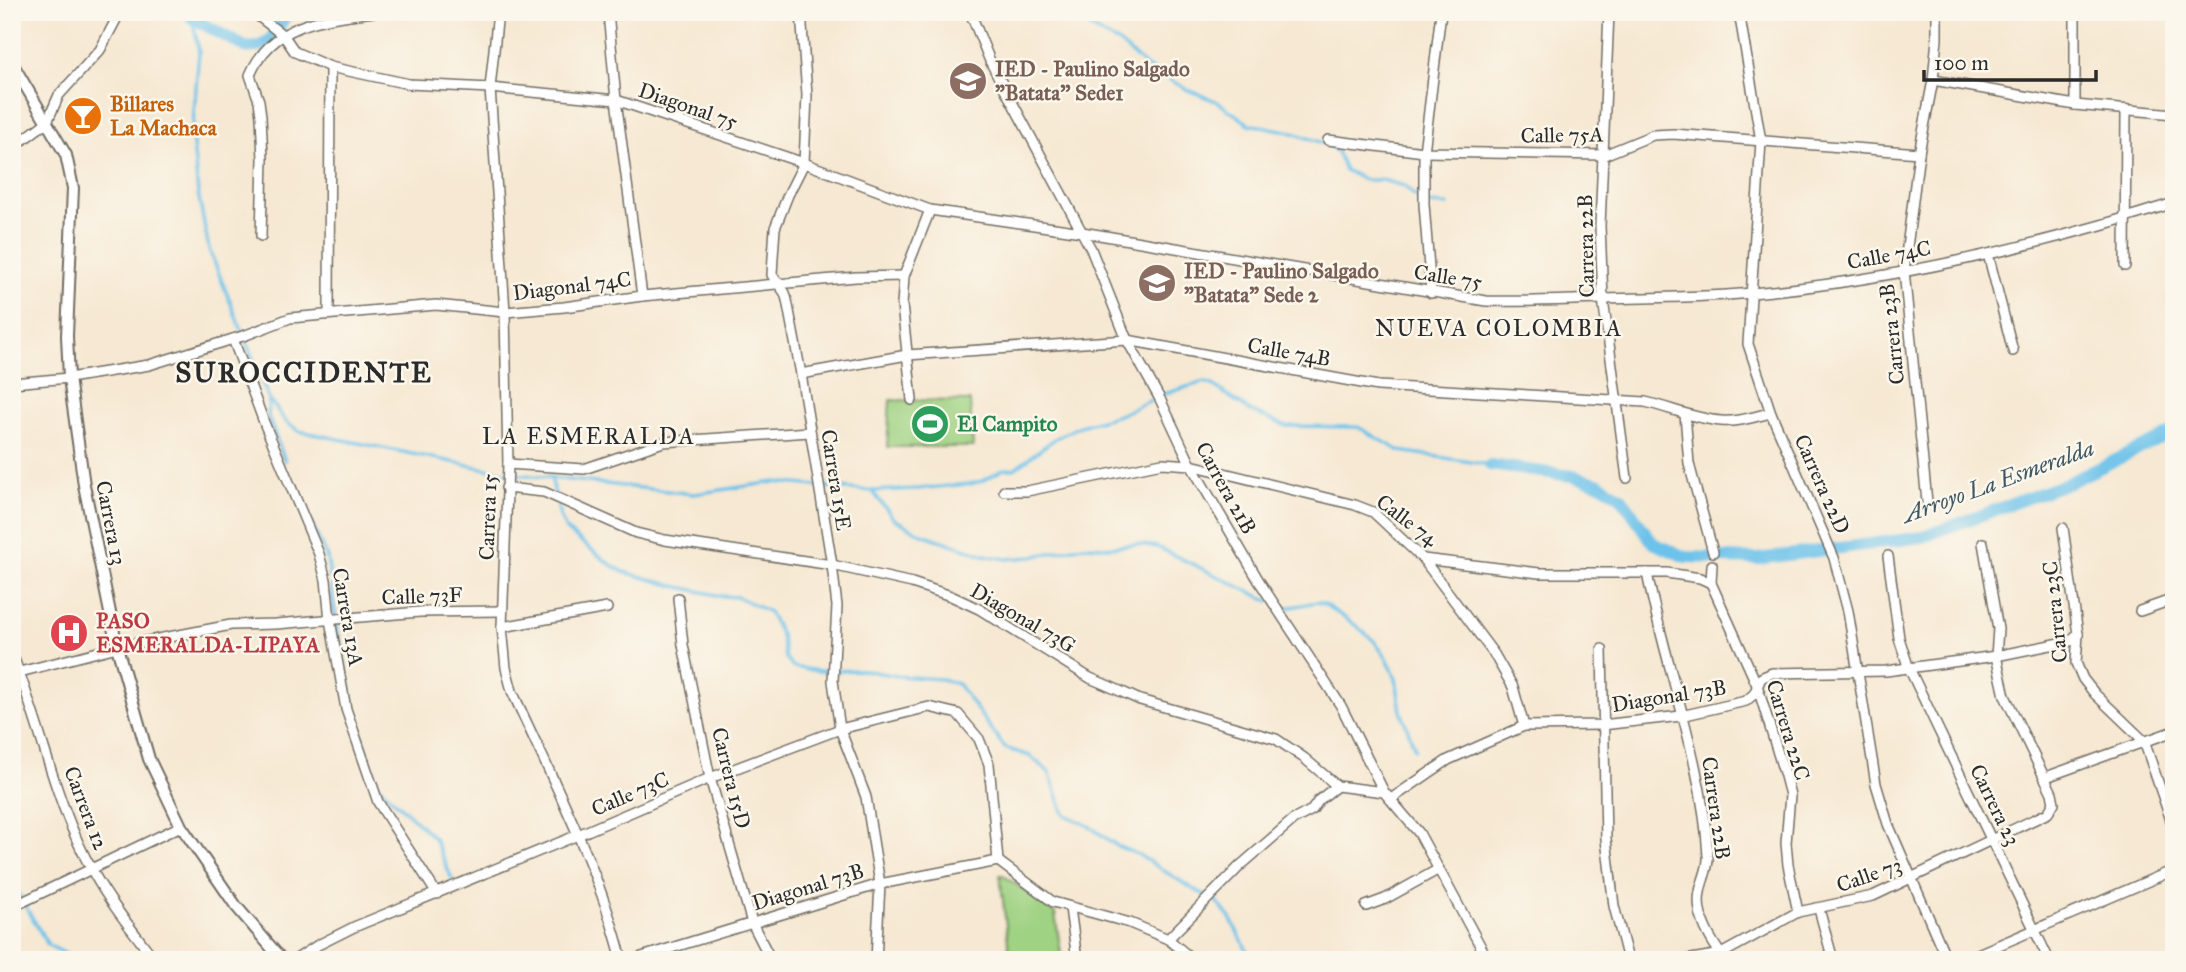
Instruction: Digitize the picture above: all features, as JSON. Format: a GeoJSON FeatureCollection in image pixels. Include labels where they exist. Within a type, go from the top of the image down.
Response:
{"type":"FeatureCollection","features":[{"type":"Feature","properties":{"kind":"street"},"geometry":{"type":"LineString","coordinates":[[12,148],[47,121],[59,95],[100,50],[120,12]]}},
{"type":"Feature","properties":{"kind":"street","name":"Diagonal 75"},"geometry":{"type":"LineString","coordinates":[[253,12],[279,33],[295,51],[330,67],[409,84],[490,88],[616,100],[804,163],[930,210],[1082,232]]}},
{"type":"Feature","properties":{"kind":"street"},"geometry":{"type":"LineString","coordinates":[[261,236],[261,116],[250,75],[255,62],[279,33],[307,22],[373,12]]}},
{"type":"Feature","properties":{"kind":"street","name":"Carrera 15"},"geometry":{"type":"LineString","coordinates":[[498,12],[490,88],[505,312],[508,466],[502,628],[506,668],[512,691],[578,835],[614,926],[622,960]]}},
{"type":"Feature","properties":{"kind":"street"},"geometry":{"type":"LineString","coordinates":[[608,12],[616,100],[642,296]]}},
{"type":"Feature","properties":{"kind":"street","name":"Carrera 15E"},"geometry":{"type":"LineString","coordinates":[[801,12],[807,95],[804,163],[775,228],[772,275],[785,293],[832,565],[836,606],[833,679],[840,729],[866,797],[880,884],[876,960]]}},
{"type":"Feature","properties":{"kind":"street","name":"Carrera 21B"},"geometry":{"type":"LineString","coordinates":[[970,12],[990,61],[1102,271],[1127,340],[1160,399],[1191,465],[1259,580],[1341,706],[1387,795],[1419,833],[1488,960]]}},
{"type":"Feature","properties":{"kind":"street"},"geometry":{"type":"LineString","coordinates":[[1431,293],[1424,204],[1424,152],[1441,12]]}},
{"type":"Feature","properties":{"kind":"street","name":"Carrera 22B"},"geometry":{"type":"LineString","coordinates":[[1609,12],[1600,226],[1603,299],[1627,478]]}},
{"type":"Feature","properties":{"kind":"street","name":"Carrera 22D"},"geometry":{"type":"LineString","coordinates":[[1739,12],[1761,141],[1748,344],[1770,412],[1829,542],[1848,611],[1876,784],[1888,824],[1947,960]]}},
{"type":"Feature","properties":{"kind":"street","name":"Carrera 23B"},"geometry":{"type":"LineString","coordinates":[[1927,502],[1904,271],[1919,153],[1933,80],[1937,12]]}},
{"type":"Feature","properties":{"kind":"street"},"geometry":{"type":"LineString","coordinates":[[2075,12],[2075,105]]}},
{"type":"Feature","properties":{"kind":"street","name":"Carrera 13"},"geometry":{"type":"LineString","coordinates":[[12,63],[66,155],[73,188],[67,336],[69,378],[84,485],[117,647],[149,759],[181,826],[236,906],[282,960]]}},
{"type":"Feature","properties":{"kind":"street"},"geometry":{"type":"LineString","coordinates":[[329,314],[330,67]]}},
{"type":"Feature","properties":{"kind":"street"},"geometry":{"type":"LineString","coordinates":[[1933,80],[2075,105],[2174,114]]}},
{"type":"Feature","properties":{"kind":"street"},"geometry":{"type":"LineString","coordinates":[[2124,266],[2126,110]]}},
{"type":"Feature","properties":{"kind":"street","name":"Calle 75A"},"geometry":{"type":"LineString","coordinates":[[1328,140],[1424,152],[1604,155],[1653,135],[1673,134],[1919,153]]}},
{"type":"Feature","properties":{"kind":"street","name":"Calle 74C"},"geometry":{"type":"LineString","coordinates":[[1603,299],[1751,293],[1904,271],[1988,254],[2174,203]]}},
{"type":"Feature","properties":{"kind":"street"},"geometry":{"type":"LineString","coordinates":[[912,400],[902,305],[904,276],[930,210]]}},
{"type":"Feature","properties":{"kind":"street","name":"Calle 75"},"geometry":{"type":"LineString","coordinates":[[1082,232],[1486,301],[1603,299]]}},
{"type":"Feature","properties":{"kind":"street"},"geometry":{"type":"LineString","coordinates":[[1988,254],[2013,351]]}},
{"type":"Feature","properties":{"kind":"street","name":"Diagonal 74C"},"geometry":{"type":"LineString","coordinates":[[235,339],[290,318],[329,314],[436,305],[505,312],[642,296],[856,277],[904,276]]}},
{"type":"Feature","properties":{"kind":"street"},"geometry":{"type":"LineString","coordinates":[[12,383],[69,378],[149,365],[235,339]]}},
{"type":"Feature","properties":{"kind":"street","name":"Carrera 13A"},"geometry":{"type":"LineString","coordinates":[[235,339],[319,554],[326,580],[346,709],[378,802],[437,894]]}},
{"type":"Feature","properties":{"kind":"street","name":"Calle 74B"},"geometry":{"type":"LineString","coordinates":[[801,374],[907,355],[1127,340],[1378,386],[1645,402],[1724,422],[1770,412]]}},
{"type":"Feature","properties":{"kind":"street"},"geometry":{"type":"LineString","coordinates":[[1685,414],[1686,444],[1692,477],[1713,552]]}},
{"type":"Feature","properties":{"kind":"street"},"geometry":{"type":"LineString","coordinates":[[508,466],[584,469],[663,442],[810,432]]}},
{"type":"Feature","properties":{"kind":"street","name":"Calle 74"},"geometry":{"type":"LineString","coordinates":[[1004,491],[1027,491],[1161,463],[1191,465],[1355,505],[1373,512],[1423,559],[1539,573],[1667,573],[1700,578],[1711,583]]}},
{"type":"Feature","properties":{"kind":"street","name":"Diagonal 73G"},"geometry":{"type":"LineString","coordinates":[[506,487],[555,496],[636,533],[693,546],[832,565],[912,583],[951,596],[979,609],[1090,678],[1140,699],[1276,739],[1338,786]]}},
{"type":"Feature","properties":{"kind":"street","name":"Carrera 23C"},"geometry":{"type":"LineString","coordinates":[[2063,528],[2078,634],[2076,663],[2083,679],[2095,694],[2144,741],[2174,829]]}},
{"type":"Feature","properties":{"kind":"street"},"geometry":{"type":"LineString","coordinates":[[1983,543],[1998,629],[1996,656],[2005,696],[2046,777],[2174,731]]}},
{"type":"Feature","properties":{"kind":"street"},"geometry":{"type":"LineString","coordinates":[[1888,556],[1899,638],[1908,666]]}},
{"type":"Feature","properties":{"kind":"street"},"geometry":{"type":"LineString","coordinates":[[1423,559],[1494,654],[1513,687],[1524,726]]}},
{"type":"Feature","properties":{"kind":"street","name":"Carrera 22C"},"geometry":{"type":"LineString","coordinates":[[1712,565],[1711,583],[1757,685],[1790,795],[1787,853],[1798,912]]}},
{"type":"Feature","properties":{"kind":"street","name":"Carrera 22B"},"geometry":{"type":"LineString","coordinates":[[1647,573],[1695,764],[1707,847],[1707,869],[1700,889],[1699,909],[1723,957]]}},
{"type":"Feature","properties":{"kind":"street","name":"Carrera 15D"},"geometry":{"type":"LineString","coordinates":[[678,598],[683,645],[710,778],[752,923],[771,960]]}},
{"type":"Feature","properties":{"kind":"street"},"geometry":{"type":"LineString","coordinates":[[2140,611],[2174,599]]}},
{"type":"Feature","properties":{"kind":"street"},"geometry":{"type":"LineString","coordinates":[[502,628],[607,608]]}},
{"type":"Feature","properties":{"kind":"street","name":"Calle 73F"},"geometry":{"type":"LineString","coordinates":[[16,673],[117,647],[231,625],[420,612],[502,611]]}},
{"type":"Feature","properties":{"kind":"street","name":"Diagonal 73B"},"geometry":{"type":"LineString","coordinates":[[1387,795],[1448,760],[1524,726],[1602,725],[1681,716],[1746,701],[1754,694],[1761,678],[1772,673],[1886,671],[1996,656],[2070,641],[2078,634]]}},
{"type":"Feature","properties":{"kind":"street"},"geometry":{"type":"LineString","coordinates":[[1602,649],[1604,809],[1609,875],[1628,960]]}},
{"type":"Feature","properties":{"kind":"street","name":"Carrera 12"},"geometry":{"type":"LineString","coordinates":[[12,654],[16,673],[69,819],[92,870],[119,914],[155,960]]}},
{"type":"Feature","properties":{"kind":"street","name":"Carrera 23"},"geometry":{"type":"LineString","coordinates":[[1908,666],[2049,960]]}},
{"type":"Feature","properties":{"kind":"street","name":"Calle 73C"},"geometry":{"type":"LineString","coordinates":[[295,960],[354,927],[710,778],[840,729],[929,706],[958,714],[979,739],[989,764],[998,861]]}},
{"type":"Feature","properties":{"kind":"street","name":"Calle 73"},"geometry":{"type":"LineString","coordinates":[[1686,960],[1723,957],[1798,912],[1873,896],[1993,841],[2048,813],[2054,803],[2046,777]]}},
{"type":"Feature","properties":{"kind":"street"},"geometry":{"type":"LineString","coordinates":[[1168,939],[1293,820],[1312,810],[1319,800],[1338,786],[1387,795]]}},
{"type":"Feature","properties":{"kind":"street"},"geometry":{"type":"LineString","coordinates":[[14,906],[181,826]]}},
{"type":"Feature","properties":{"kind":"street"},"geometry":{"type":"LineString","coordinates":[[998,861],[1053,902],[1130,923],[1168,939],[1193,960]]}},
{"type":"Feature","properties":{"kind":"street","name":"Diagonal 73B"},"geometry":{"type":"LineString","coordinates":[[632,960],[880,884],[998,861]]}},
{"type":"Feature","properties":{"kind":"street"},"geometry":{"type":"LineString","coordinates":[[1366,906],[1385,899],[1439,869]]}},
{"type":"Feature","properties":{"kind":"street"},"geometry":{"type":"LineString","coordinates":[[1964,960],[2174,870]]}},
{"type":"Feature","properties":{"kind":"street"},"geometry":{"type":"LineString","coordinates":[[1070,908],[1077,960]]}},
{"type":"Feature","properties":{"kind":"street"},"geometry":{"type":"LineString","coordinates":[[1819,909],[1833,960]]}},
{"type":"Feature","properties":{"kind":"green space","name":"El Campito"},"geometry":{"type":"Polygon","coordinates":[[[890,400],[970,401],[973,447],[887,447],[890,400]]]}},
{"type":"Feature","properties":{"kind":"green space"},"geometry":{"type":"Polygon","coordinates":[[[1000,875],[1055,913],[1062,960],[1010,960],[1000,875]]]}},
{"type":"Feature","properties":{"kind":"waterway","name":"Arroyo La Esmeralda"},"geometry":{"type":"LineString","coordinates":[[188,12],[192,18],[199,52],[192,135],[198,193],[209,249],[269,399],[286,422],[299,431],[507,473],[694,494],[774,482],[872,491],[918,489],[982,481],[1004,469],[1014,469],[1056,438],[1080,426],[1119,415],[1164,394],[1204,382],[1213,385],[1250,411],[1286,426],[1358,427],[1400,451],[1490,465]]}},
{"type":"Feature","properties":{"kind":"waterway"},"geometry":{"type":"LineString","coordinates":[[192,18],[245,47],[253,47],[260,46],[271,38],[288,12]]}},
{"type":"Feature","properties":{"kind":"waterway"},"geometry":{"type":"LineString","coordinates":[[1079,12],[1091,28],[1119,43],[1147,67],[1188,90],[1216,101],[1249,124],[1287,131],[1329,145],[1337,152],[1345,170],[1364,180],[1382,180],[1404,186],[1424,204],[1448,205]]}},
{"type":"Feature","properties":{"kind":"waterway"},"geometry":{"type":"LineString","coordinates":[[269,399],[268,417],[285,461]]}},
{"type":"Feature","properties":{"kind":"waterway","name":"Arroyo La Esmeralda"},"geometry":{"type":"LineString","coordinates":[[1490,465],[1573,476],[1600,484],[1621,497],[1653,543],[1686,557],[1758,559],[1923,537],[2070,482],[2174,432]]}},
{"type":"Feature","properties":{"kind":"waterway"},"geometry":{"type":"LineString","coordinates":[[551,477],[566,530],[624,572],[675,586],[738,597],[769,612],[781,635],[785,657],[793,667],[819,671],[863,670],[941,679],[958,684],[1005,748],[1030,756],[1049,772],[1064,814],[1215,900],[1229,916],[1252,960]]}},
{"type":"Feature","properties":{"kind":"waterway"},"geometry":{"type":"LineString","coordinates":[[872,491],[894,519],[922,534],[984,555],[1007,559],[1083,546],[1137,544],[1157,547],[1269,601]]}},
{"type":"Feature","properties":{"kind":"waterway"},"geometry":{"type":"LineString","coordinates":[[311,523],[327,557],[330,578]]}},
{"type":"Feature","properties":{"kind":"waterway"},"geometry":{"type":"LineString","coordinates":[[331,586],[338,635],[357,720],[372,770],[379,786],[434,838],[452,879]]}},
{"type":"Feature","properties":{"kind":"waterway"},"geometry":{"type":"LineString","coordinates":[[1277,605],[1286,608],[1317,602],[1324,604],[1374,641],[1388,660],[1396,679],[1401,711],[1415,749]]}},
{"type":"Feature","properties":{"kind":"waterway"},"geometry":{"type":"LineString","coordinates":[[12,883],[48,945],[78,960]]}},
{"type":"Feature","properties":{"kind":"place","name":"IED - Paulino Salgado \"Batata'' Sede1"},"geometry":{"type":"Point","coordinates":[968,81]}},
{"type":"Feature","properties":{"kind":"place","name":"Billares La Machaca"},"geometry":{"type":"Point","coordinates":[83,116]}},
{"type":"Feature","properties":{"kind":"place","name":"IED - Paulino Salgado \"Batata\" Sede 2"},"geometry":{"type":"Point","coordinates":[1157,283]}},
{"type":"Feature","properties":{"kind":"place","name":"El Campito"},"geometry":{"type":"Point","coordinates":[930,424]}},
{"type":"Feature","properties":{"kind":"place","name":"PASO ESMERALDA-LIPAYA"},"geometry":{"type":"Point","coordinates":[69,633]}},
{"type":"Feature","properties":{"kind":"district","name":"NUEVA COLOMBIA"},"geometry":{"type":"Point","coordinates":[1499,328]}},
{"type":"Feature","properties":{"kind":"district","name":"SUROCCIDENTE"},"geometry":{"type":"Point","coordinates":[304,372]}},
{"type":"Feature","properties":{"kind":"district","name":"LA ESMERALDA"},"geometry":{"type":"Point","coordinates":[589,436]}}]}
